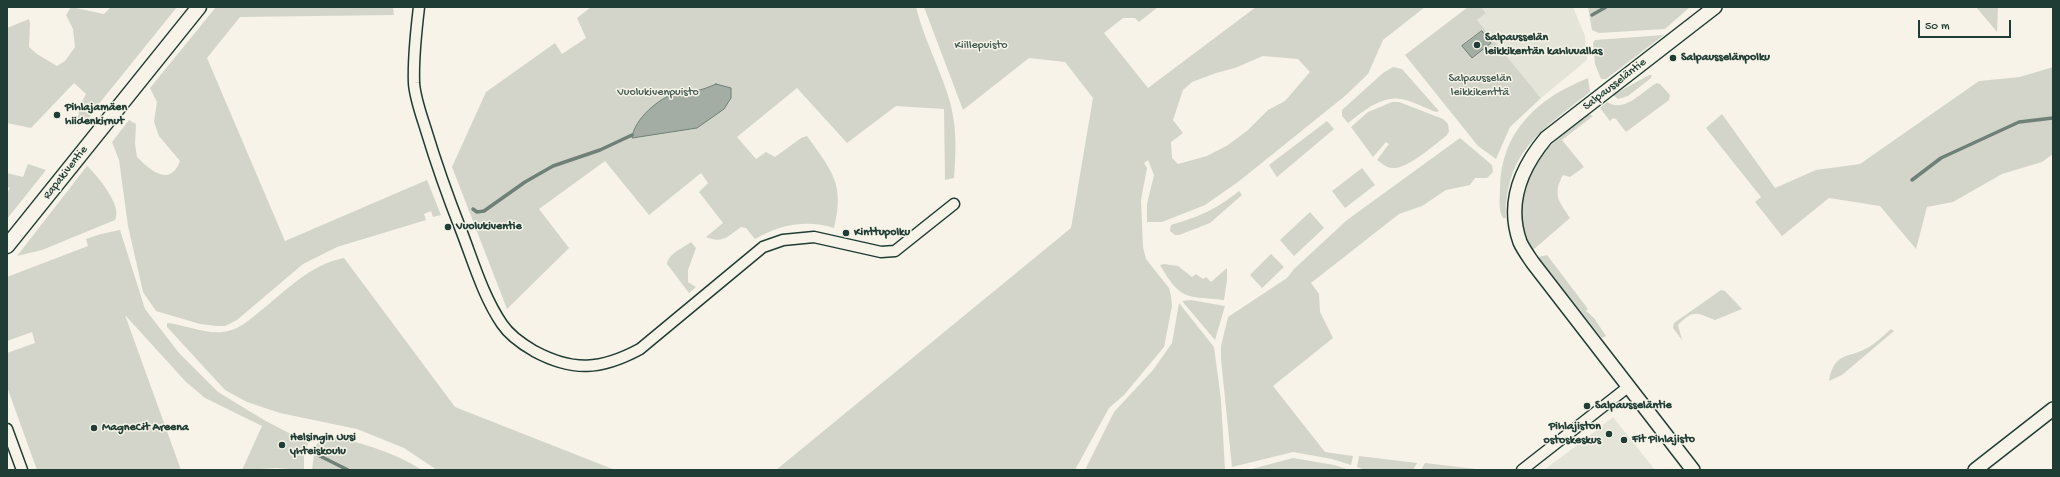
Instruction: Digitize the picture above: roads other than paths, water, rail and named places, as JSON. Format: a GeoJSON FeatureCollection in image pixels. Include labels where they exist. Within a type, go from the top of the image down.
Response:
{"type":"FeatureCollection","features":[{"type":"Feature","properties":{"kind":"main road","name":"Rapakiventie"},"geometry":{"type":"LineString","coordinates":[[7,246],[199,7]]}},
{"type":"Feature","properties":{"kind":"street"},"geometry":{"type":"LineString","coordinates":[[419,7],[414,84],[431,146],[455,215],[489,301],[502,325],[521,344],[554,362],[570,365],[594,366],[625,357],[640,349],[763,247],[782,240],[814,237],[882,252],[895,251],[954,204]]}},
{"type":"Feature","properties":{"kind":"street","name":"Salpausseläntie"},"geometry":{"type":"LineString","coordinates":[[1693,470],[1533,264],[1520,243],[1515,220],[1515,201],[1524,169],[1546,138],[1715,7]]}},
{"type":"Feature","properties":{"kind":"street"},"geometry":{"type":"LineString","coordinates":[[1522,470],[1628,386]]}},
{"type":"Feature","properties":{"kind":"street"},"geometry":{"type":"LineString","coordinates":[[1975,470],[2053,409]]}},
{"type":"Feature","properties":{"kind":"street"},"geometry":{"type":"LineString","coordinates":[[7,429],[22,470]]}},
{"type":"Feature","properties":{"kind":"waterway"},"geometry":{"type":"LineString","coordinates":[[1592,15],[1606,7]]}},
{"type":"Feature","properties":{"kind":"waterway"},"geometry":{"type":"LineString","coordinates":[[1912,180],[1941,158],[2019,122],[2053,118]]}},
{"type":"Feature","properties":{"kind":"waterway"},"geometry":{"type":"LineString","coordinates":[[473,209],[477,212],[484,211],[525,182],[553,166],[600,150],[632,135]]}},
{"type":"Feature","properties":{"kind":"waterway"},"geometry":{"type":"LineString","coordinates":[[318,455],[348,470]]}},
{"type":"Feature","properties":{"kind":"place","name":"Salpausselän leikkikentän kahluuallas"},"geometry":{"type":"Point","coordinates":[1477,45]}},
{"type":"Feature","properties":{"kind":"place","name":"Salpausselänpolku"},"geometry":{"type":"Point","coordinates":[1673,58]}},
{"type":"Feature","properties":{"kind":"place","name":"Pihlajamäen hiidenkirnut"},"geometry":{"type":"Point","coordinates":[57,115]}},
{"type":"Feature","properties":{"kind":"place","name":"Vuolukiventie"},"geometry":{"type":"Point","coordinates":[448,227]}},
{"type":"Feature","properties":{"kind":"place","name":"Kinttupolku"},"geometry":{"type":"Point","coordinates":[846,233]}},
{"type":"Feature","properties":{"kind":"place","name":"Salpausseläntie"},"geometry":{"type":"Point","coordinates":[1587,406]}},
{"type":"Feature","properties":{"kind":"place","name":"MagneCit Areena"},"geometry":{"type":"Point","coordinates":[94,428]}},
{"type":"Feature","properties":{"kind":"place","name":"Pihlajiston ostoskeskus"},"geometry":{"type":"Point","coordinates":[1609,434]}},
{"type":"Feature","properties":{"kind":"place","name":"Fit Pihlajisto"},"geometry":{"type":"Point","coordinates":[1624,440]}},
{"type":"Feature","properties":{"kind":"place","name":"Helsingin Uusi yhteiskoulu"},"geometry":{"type":"Point","coordinates":[282,445]}},
{"type":"Feature","properties":{"kind":"park label","name":"Kiillepuisto"},"geometry":{"type":"Point","coordinates":[981,46]}},
{"type":"Feature","properties":{"kind":"park label","name":"Salpausselän leikkikenttä"},"geometry":{"type":"Point","coordinates":[1480,86]}},
{"type":"Feature","properties":{"kind":"park label","name":"Vuolukivenpuisto"},"geometry":{"type":"Point","coordinates":[658,93]}}]}
